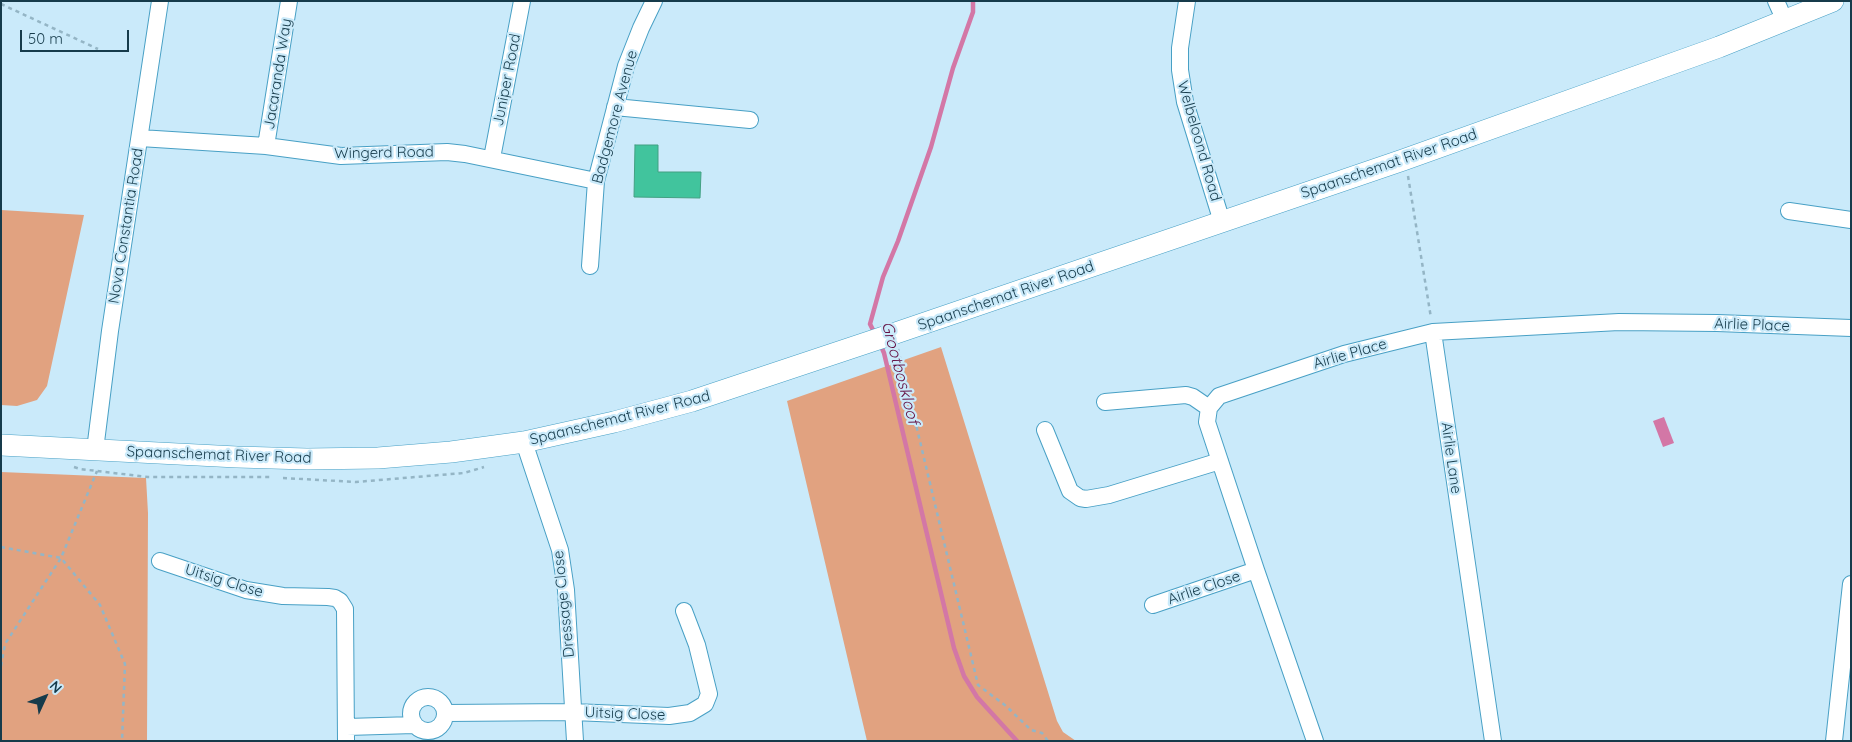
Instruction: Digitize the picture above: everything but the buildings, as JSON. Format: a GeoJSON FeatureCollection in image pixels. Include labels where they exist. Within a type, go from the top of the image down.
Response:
{"type":"FeatureCollection","features":[{"type":"Feature","properties":{"kind":"main road","name":"Spaanschemat River Road"},"geometry":{"type":"LineString","coordinates":[[1,445],[96,460],[228,457],[378,458],[451,452],[524,442],[614,422],[692,401],[884,341],[1687,59],[1833,1]]}},
{"type":"Feature","properties":{"kind":"street","name":"Nova Constantia Road"},"geometry":{"type":"LineString","coordinates":[[96,460],[110,331],[160,1]]}},
{"type":"Feature","properties":{"kind":"street","name":"Jacaranda Way"},"geometry":{"type":"LineString","coordinates":[[266,146],[289,1]]}},
{"type":"Feature","properties":{"kind":"street","name":"Juniper Road"},"geometry":{"type":"LineString","coordinates":[[492,158],[522,1]]}},
{"type":"Feature","properties":{"kind":"street","name":"Badgemore Avenue"},"geometry":{"type":"LineString","coordinates":[[590,266],[596,181],[626,66],[654,1]]}},
{"type":"Feature","properties":{"kind":"street","name":"Welbeloond Road"},"geometry":{"type":"LineString","coordinates":[[1187,1],[1180,48],[1180,70],[1185,102],[1222,222]]}},
{"type":"Feature","properties":{"kind":"street"},"geometry":{"type":"LineString","coordinates":[[1776,1],[1785,21]]}},
{"type":"Feature","properties":{"kind":"street"},"geometry":{"type":"LineString","coordinates":[[615,107],[750,120]]}},
{"type":"Feature","properties":{"kind":"street","name":"Wingerd Road"},"geometry":{"type":"LineString","coordinates":[[140,138],[266,146],[341,156],[447,152],[492,158],[596,181]]}},
{"type":"Feature","properties":{"kind":"street"},"geometry":{"type":"LineString","coordinates":[[1789,211],[1851,220]]}},
{"type":"Feature","properties":{"kind":"street","name":"Airlie Place"},"geometry":{"type":"LineString","coordinates":[[1209,408],[1219,396],[1265,380],[1344,354],[1433,332],[1619,322],[1717,323],[1851,328]]}},
{"type":"Feature","properties":{"kind":"street","name":"Airlie Lane"},"geometry":{"type":"LineString","coordinates":[[1433,332],[1493,741]]}},
{"type":"Feature","properties":{"kind":"street"},"geometry":{"type":"LineString","coordinates":[[1105,402],[1186,395],[1193,397],[1209,408],[1207,422],[1315,741]]}},
{"type":"Feature","properties":{"kind":"street"},"geometry":{"type":"LineString","coordinates":[[1045,430],[1070,491],[1086,500],[1109,495],[1220,461]]}},
{"type":"Feature","properties":{"kind":"street","name":"Dressage Close"},"geometry":{"type":"LineString","coordinates":[[524,442],[560,550],[566,590],[575,741]]}},
{"type":"Feature","properties":{"kind":"street","name":"Uitsig Close"},"geometry":{"type":"LineString","coordinates":[[160,561],[254,592],[283,596],[328,597],[340,601],[345,609],[346,734],[414,725]]}},
{"type":"Feature","properties":{"kind":"street","name":"Airlie Close"},"geometry":{"type":"LineString","coordinates":[[1153,606],[1256,570]]}},
{"type":"Feature","properties":{"kind":"street"},"geometry":{"type":"LineString","coordinates":[[1834,741],[1851,584]]}},
{"type":"Feature","properties":{"kind":"street","name":"Uitsig Close"},"geometry":{"type":"LineString","coordinates":[[445,712],[573,712],[669,716],[690,713],[705,704],[709,698],[697,645],[684,611]]}},
{"type":"Feature","properties":{"kind":"street"},"geometry":{"type":"LineString","coordinates":[[428,696],[440,701],[445,712],[443,724],[434,731],[423,731],[414,725],[411,719],[412,706],[428,696]]}},
{"type":"Feature","properties":{"kind":"path"},"geometry":{"type":"LineString","coordinates":[[1,4],[98,49]]}},
{"type":"Feature","properties":{"kind":"path"},"geometry":{"type":"LineString","coordinates":[[1408,176],[1433,332]]}},
{"type":"Feature","properties":{"kind":"path"},"geometry":{"type":"LineString","coordinates":[[884,341],[978,685],[1006,706],[1031,730],[1042,733],[1048,741]]}},
{"type":"Feature","properties":{"kind":"path"},"geometry":{"type":"LineString","coordinates":[[1,649],[61,558],[96,460]]}},
{"type":"Feature","properties":{"kind":"path"},"geometry":{"type":"LineString","coordinates":[[1,547],[61,558],[100,605],[125,664],[122,741]]}},
{"type":"Feature","properties":{"kind":"path"},"geometry":{"type":"LineString","coordinates":[[1,666],[5,644]]}},
{"type":"Feature","properties":{"kind":"shaded area"},"geometry":{"type":"Polygon","coordinates":[[[1,210],[84,215],[47,386],[37,400],[17,406],[1,405],[1,210]]]}},
{"type":"Feature","properties":{"kind":"shaded area"},"geometry":{"type":"Polygon","coordinates":[[[941,347],[1057,721],[1063,732],[1076,741],[867,741],[787,401],[941,347]]]}},
{"type":"Feature","properties":{"kind":"shaded area"},"geometry":{"type":"Polygon","coordinates":[[[1664,417],[1674,443],[1663,447],[1653,421],[1664,417]]]}},
{"type":"Feature","properties":{"kind":"shaded area"},"geometry":{"type":"Polygon","coordinates":[[[1,472],[146,478],[148,513],[147,741],[1,741],[1,472]]]}},
{"type":"Feature","properties":{"kind":"waterway","name":"Grootboskloof"},"geometry":{"type":"LineString","coordinates":[[875,334],[870,324],[883,277],[898,241],[931,147],[953,68],[973,12],[973,1]]}},
{"type":"Feature","properties":{"kind":"waterway","name":"Grootboskloof"},"geometry":{"type":"LineString","coordinates":[[880,344],[884,353],[954,648],[964,676],[977,697],[1017,741]]}}]}
